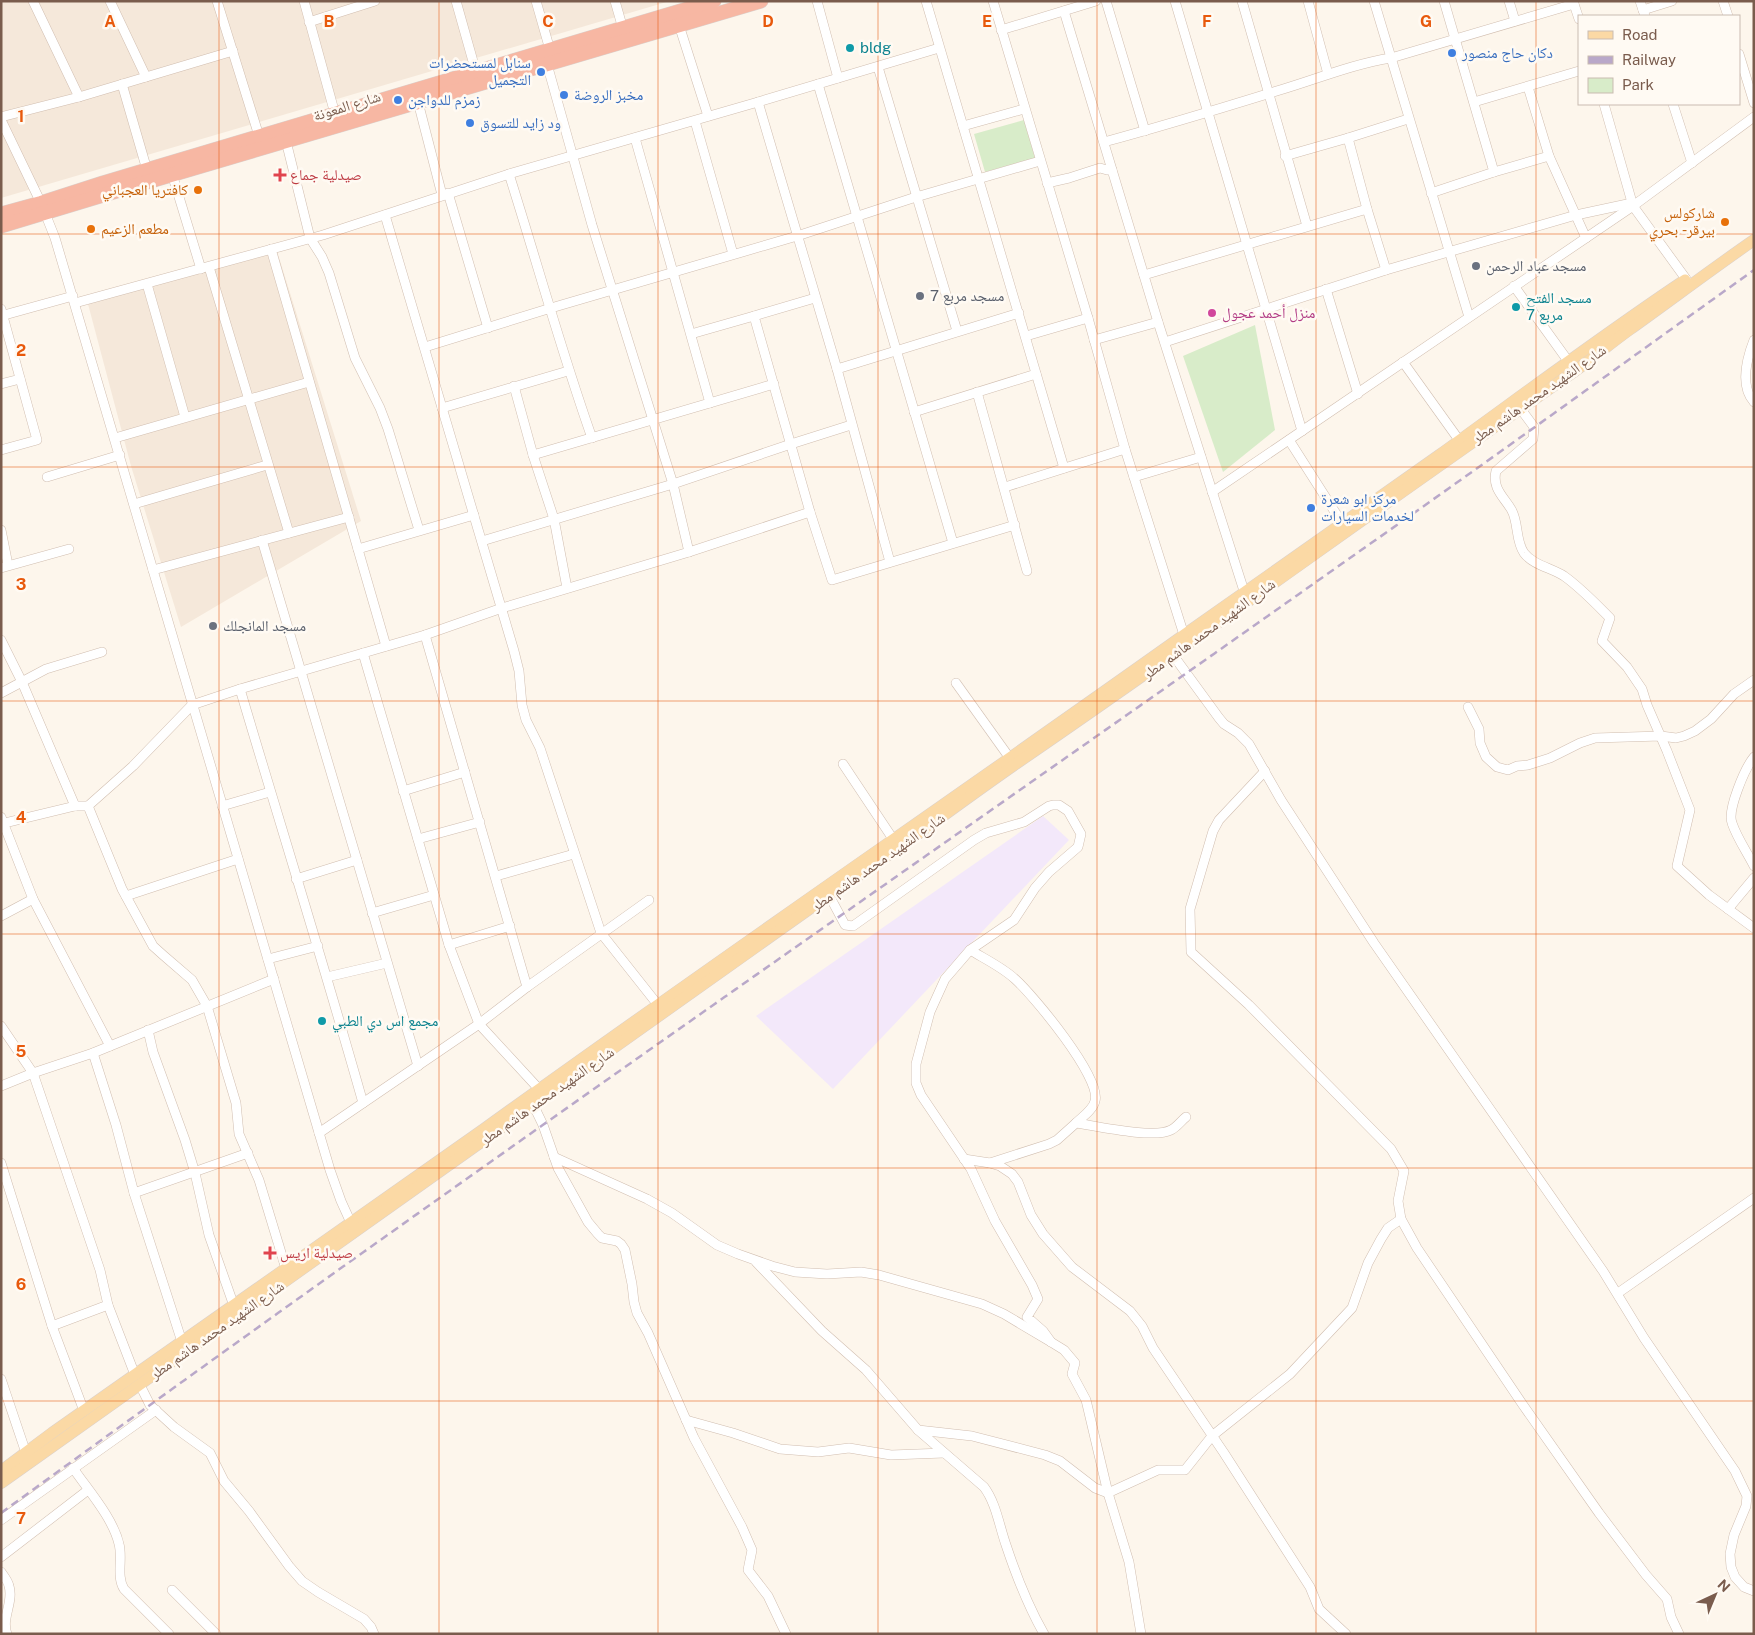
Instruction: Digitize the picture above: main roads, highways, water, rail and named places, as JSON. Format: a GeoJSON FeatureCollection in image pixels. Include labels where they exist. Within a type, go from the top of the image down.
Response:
{"type":"FeatureCollection","features":[{"type":"Feature","properties":{"kind":"highway","name":"شارع المعونة"},"geometry":{"type":"LineString","coordinates":[[1,214],[43,208],[172,174],[418,102],[549,57],[623,29],[714,1]]}},
{"type":"Feature","properties":{"kind":"highway","name":"شارع المعونة"},"geometry":{"type":"LineString","coordinates":[[1,226],[103,183],[259,136],[476,72],[549,57],[679,26],[760,1]]}},
{"type":"Feature","properties":{"kind":"main road","name":"شارع الشهيد محمد هاشم مطر"},"geometry":{"type":"LineString","coordinates":[[1,1483],[84,1412],[137,1380],[182,1342],[351,1223],[901,847],[1173,655],[1520,408],[1686,279],[1754,232]]}},
{"type":"Feature","properties":{"kind":"main road","name":"شارع الشهيد محمد هاشم مطر"},"geometry":{"type":"LineString","coordinates":[[1,1471],[26,1452],[56,1437],[137,1380],[531,1101],[538,1088],[1459,440],[1572,366],[1754,240]]}},
{"type":"Feature","properties":{"kind":"railway"},"geometry":{"type":"LineString","coordinates":[[1,1513],[511,1147],[1416,512],[1754,270]]}},
{"type":"Feature","properties":{"kind":"place","name":"bldg"},"geometry":{"type":"Point","coordinates":[850,48]}},
{"type":"Feature","properties":{"kind":"place","name":"دكان حاج منصور"},"geometry":{"type":"Point","coordinates":[1452,53]}},
{"type":"Feature","properties":{"kind":"place","name":"سنابل لمستحضرات التجميل"},"geometry":{"type":"Point","coordinates":[541,72]}},
{"type":"Feature","properties":{"kind":"place","name":"مخبز الروضة"},"geometry":{"type":"Point","coordinates":[564,95]}},
{"type":"Feature","properties":{"kind":"place","name":"زمزم للدواجن"},"geometry":{"type":"Point","coordinates":[398,100]}},
{"type":"Feature","properties":{"kind":"place","name":"ود زايد للتسوق"},"geometry":{"type":"Point","coordinates":[470,123]}},
{"type":"Feature","properties":{"kind":"place","name":"صيدلية جماع"},"geometry":{"type":"Point","coordinates":[280,175]}},
{"type":"Feature","properties":{"kind":"place","name":"كافتريا العجباني"},"geometry":{"type":"Point","coordinates":[198,190]}},
{"type":"Feature","properties":{"kind":"place","name":"شاركولس بيرقر - بحري"},"geometry":{"type":"Point","coordinates":[1725,222]}},
{"type":"Feature","properties":{"kind":"place","name":"مطعم الزعيم"},"geometry":{"type":"Point","coordinates":[91,229]}},
{"type":"Feature","properties":{"kind":"place","name":"مسجد عباد الرحمن"},"geometry":{"type":"Point","coordinates":[1476,266]}},
{"type":"Feature","properties":{"kind":"place","name":"مسجد مربع 7"},"geometry":{"type":"Point","coordinates":[920,296]}},
{"type":"Feature","properties":{"kind":"place","name":"مسجد الفتح مربع 7"},"geometry":{"type":"Point","coordinates":[1516,307]}},
{"type":"Feature","properties":{"kind":"place","name":"منزل أحمد عجول"},"geometry":{"type":"Point","coordinates":[1212,313]}},
{"type":"Feature","properties":{"kind":"place","name":"مركز ابو شعرة لخدمات السيارات"},"geometry":{"type":"Point","coordinates":[1311,508]}},
{"type":"Feature","properties":{"kind":"place","name":"مسجد المانجلك"},"geometry":{"type":"Point","coordinates":[213,626]}},
{"type":"Feature","properties":{"kind":"place","name":"مجمع اس دي الطبي"},"geometry":{"type":"Point","coordinates":[322,1021]}},
{"type":"Feature","properties":{"kind":"place","name":"صيدلية اريس"},"geometry":{"type":"Point","coordinates":[270,1253]}}]}
